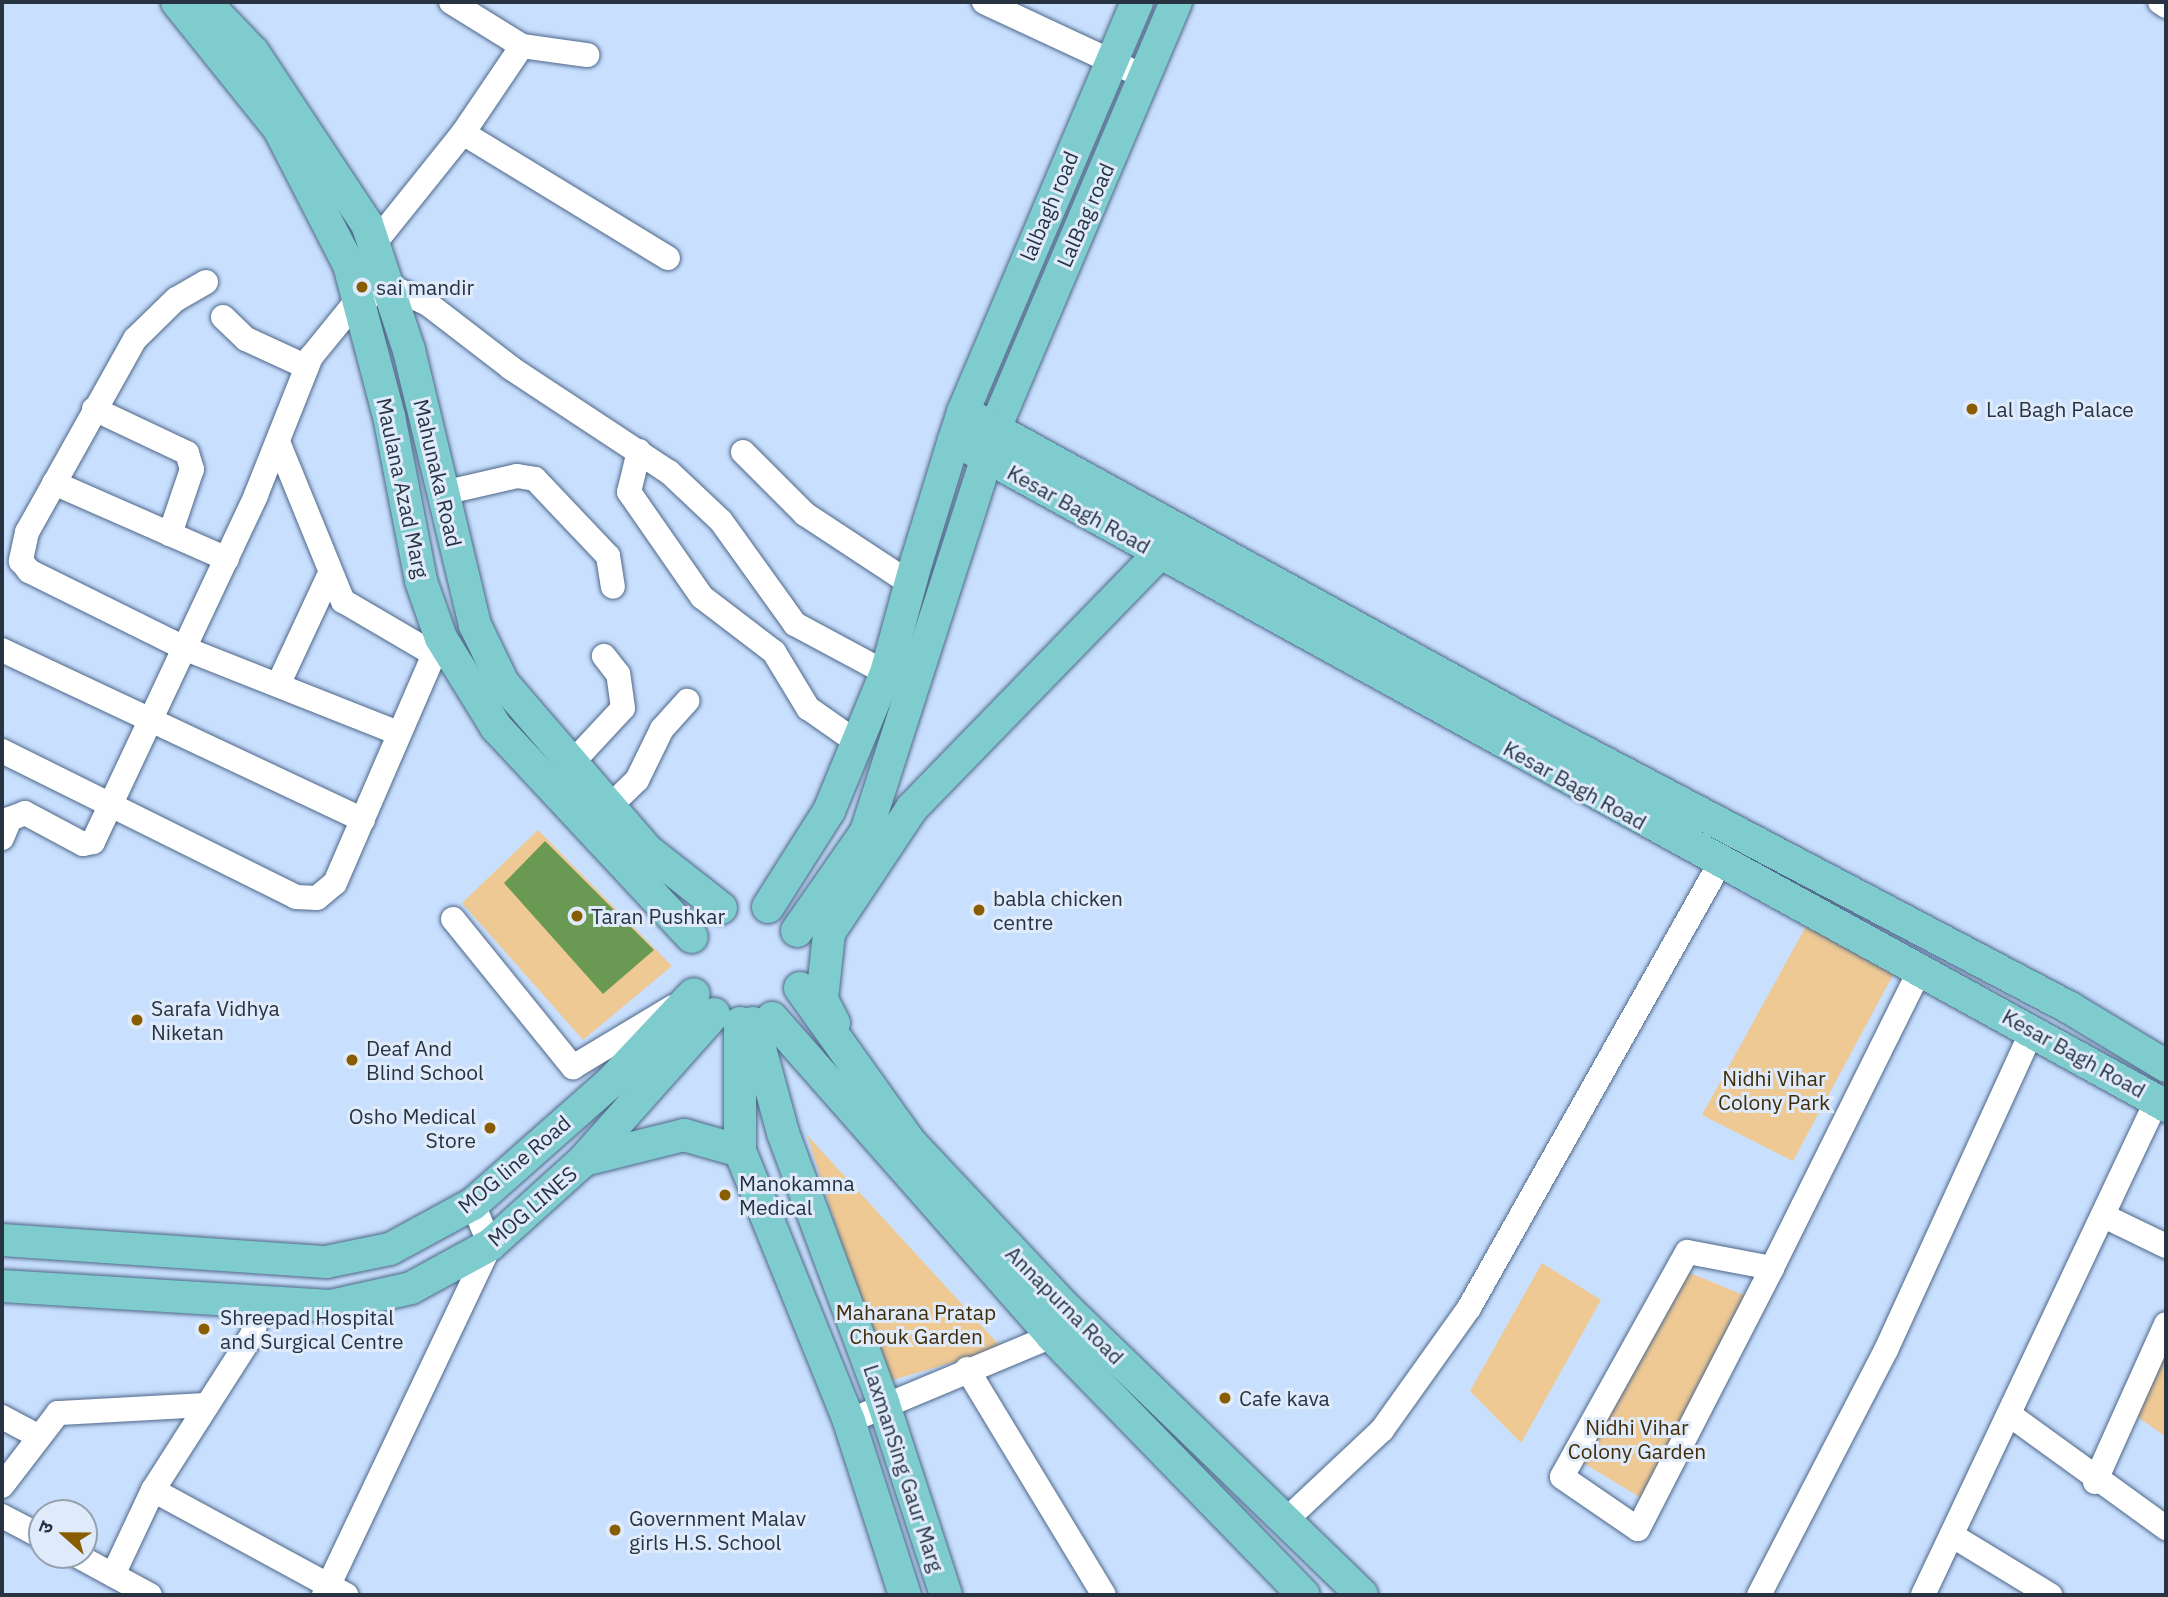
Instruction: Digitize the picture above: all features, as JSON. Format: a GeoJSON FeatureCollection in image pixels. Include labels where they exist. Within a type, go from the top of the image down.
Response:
{"type":"FeatureCollection","features":[{"type":"Feature","properties":{"kind":"main road","name":"Maulana Azad Marg"},"geometry":{"type":"LineString","coordinates":[[177,2],[279,129],[343,251],[359,303],[437,646],[496,727],[599,817],[692,937]]}},
{"type":"Feature","properties":{"kind":"main road","name":"Mahunaka Road"},"geometry":{"type":"LineString","coordinates":[[205,2],[253,52],[374,244],[388,285],[475,625],[503,683],[571,764],[599,817],[647,850],[721,908]]}},
{"type":"Feature","properties":{"kind":"main road","name":"lalbagh road"},"geometry":{"type":"LineString","coordinates":[[858,743],[862,719],[886,673],[959,426],[1137,2]]}},
{"type":"Feature","properties":{"kind":"main road","name":"LalBag road"},"geometry":{"type":"LineString","coordinates":[[866,832],[883,788],[932,614],[991,443],[1176,2]]}},
{"type":"Feature","properties":{"kind":"main road"},"geometry":{"type":"LineString","coordinates":[[959,426],[991,443]]}},
{"type":"Feature","properties":{"kind":"main road","name":"Kesar Bagh Road"},"geometry":{"type":"LineString","coordinates":[[991,443],[1158,554],[1720,865],[1796,898],[1920,970],[2033,1029],[2162,1103]]}},
{"type":"Feature","properties":{"kind":"main road","name":"Kesar Bagh Road"},"geometry":{"type":"LineString","coordinates":[[991,443],[2058,1001],[2166,1066]]}},
{"type":"Feature","properties":{"kind":"main road"},"geometry":{"type":"LineString","coordinates":[[846,1048],[821,999],[829,933],[912,808],[1158,554]]}},
{"type":"Feature","properties":{"kind":"main road"},"geometry":{"type":"LineString","coordinates":[[768,907],[829,811],[858,743]]}},
{"type":"Feature","properties":{"kind":"main road"},"geometry":{"type":"LineString","coordinates":[[797,931],[866,832],[912,808]]}},
{"type":"Feature","properties":{"kind":"main road"},"geometry":{"type":"LineString","coordinates":[[768,907],[797,931],[806,969],[800,988],[735,1014],[687,976],[692,937],[721,908],[768,907]]}},
{"type":"Feature","properties":{"kind":"main road","name":"Annapurna Road"},"geometry":{"type":"LineString","coordinates":[[800,988],[918,1151],[1040,1282],[1362,1595]]}},
{"type":"Feature","properties":{"kind":"main road","name":"Annapurna Road"},"geometry":{"type":"LineString","coordinates":[[735,1014],[1304,1595]]}},
{"type":"Feature","properties":{"kind":"main road","name":"LaxmanSing Gaur Marg"},"geometry":{"type":"LineString","coordinates":[[735,1014],[740,1151],[849,1420],[905,1595]]}},
{"type":"Feature","properties":{"kind":"main road","name":"LaxmanSing Gaur Marg"},"geometry":{"type":"LineString","coordinates":[[735,1014],[783,1133],[883,1402],[946,1595]]}},
{"type":"Feature","properties":{"kind":"main road","name":"MOG LINES"},"geometry":{"type":"LineString","coordinates":[[2,1286],[330,1306],[411,1287],[490,1245],[583,1161],[735,1014]]}},
{"type":"Feature","properties":{"kind":"main road","name":"MOG line Road"},"geometry":{"type":"LineString","coordinates":[[2,1240],[326,1262],[390,1249],[473,1204],[610,1083],[735,1014]]}},
{"type":"Feature","properties":{"kind":"main road"},"geometry":{"type":"LineString","coordinates":[[583,1161],[675,1136],[708,1138],[740,1151]]}},
{"type":"Feature","properties":{"kind":"street"},"geometry":{"type":"LineString","coordinates":[[451,2],[522,46],[587,55]]}},
{"type":"Feature","properties":{"kind":"street"},"geometry":{"type":"LineString","coordinates":[[984,2],[1145,77]]}},
{"type":"Feature","properties":{"kind":"street"},"geometry":{"type":"LineString","coordinates":[[2160,2],[2166,6]]}},
{"type":"Feature","properties":{"kind":"street"},"geometry":{"type":"LineString","coordinates":[[374,244],[463,133],[522,46]]}},
{"type":"Feature","properties":{"kind":"street"},"geometry":{"type":"LineString","coordinates":[[463,133],[668,258]]}},
{"type":"Feature","properties":{"kind":"street"},"geometry":{"type":"LineString","coordinates":[[206,282],[152,320],[94,409],[20,553],[29,571],[186,649],[396,732]]}},
{"type":"Feature","properties":{"kind":"street"},"geometry":{"type":"LineString","coordinates":[[2,838],[10,819],[25,813],[83,844],[93,842],[227,559],[307,367],[327,331],[359,303],[388,285],[428,304],[511,368],[639,451],[709,507],[805,633],[886,673]]}},
{"type":"Feature","properties":{"kind":"street"},"geometry":{"type":"LineString","coordinates":[[223,317],[246,339],[307,367]]}},
{"type":"Feature","properties":{"kind":"street"},"geometry":{"type":"LineString","coordinates":[[94,409],[187,453],[192,469],[170,534]]}},
{"type":"Feature","properties":{"kind":"street"},"geometry":{"type":"LineString","coordinates":[[2,751],[111,808],[305,899],[327,894],[362,820],[396,732],[437,646],[363,617],[328,578],[303,492],[278,442]]}},
{"type":"Feature","properties":{"kind":"street"},"geometry":{"type":"LineString","coordinates":[[639,451],[629,492],[702,597],[774,652],[808,708],[858,743]]}},
{"type":"Feature","properties":{"kind":"street"},"geometry":{"type":"LineString","coordinates":[[743,452],[805,514],[911,584]]}},
{"type":"Feature","properties":{"kind":"street"},"geometry":{"type":"LineString","coordinates":[[443,493],[517,476],[536,479],[608,556],[613,587]]}},
{"type":"Feature","properties":{"kind":"street"},"geometry":{"type":"LineString","coordinates":[[54,484],[227,559]]}},
{"type":"Feature","properties":{"kind":"street"},"geometry":{"type":"LineString","coordinates":[[278,685],[328,578]]}},
{"type":"Feature","properties":{"kind":"street"},"geometry":{"type":"LineString","coordinates":[[2,650],[150,723],[362,820]]}},
{"type":"Feature","properties":{"kind":"street"},"geometry":{"type":"LineString","coordinates":[[571,764],[623,708],[618,674],[604,656]]}},
{"type":"Feature","properties":{"kind":"street"},"geometry":{"type":"LineString","coordinates":[[599,817],[637,780],[662,729],[687,701]]}},
{"type":"Feature","properties":{"kind":"street"},"geometry":{"type":"LineString","coordinates":[[1531,761],[1548,733]]}},
{"type":"Feature","properties":{"kind":"street"},"geometry":{"type":"LineString","coordinates":[[1285,1521],[1382,1430],[1469,1308],[1720,865]]}},
{"type":"Feature","properties":{"kind":"street"},"geometry":{"type":"LineString","coordinates":[[453,919],[573,1067],[735,1014]]}},
{"type":"Feature","properties":{"kind":"street"},"geometry":{"type":"LineString","coordinates":[[1772,1268],[1687,1252],[1562,1477],[1638,1529],[1772,1268],[1920,970]]}},
{"type":"Feature","properties":{"kind":"street"},"geometry":{"type":"LineString","coordinates":[[1759,1595],[1886,1350],[2033,1029]]}},
{"type":"Feature","properties":{"kind":"street"},"geometry":{"type":"LineString","coordinates":[[1923,1595],[2162,1103]]}},
{"type":"Feature","properties":{"kind":"street"},"geometry":{"type":"LineString","coordinates":[[153,1490],[333,1592],[490,1245],[473,1204]]}},
{"type":"Feature","properties":{"kind":"street"},"geometry":{"type":"LineString","coordinates":[[2106,1217],[2166,1247]]}},
{"type":"Feature","properties":{"kind":"street"},"geometry":{"type":"LineString","coordinates":[[113,1575],[153,1490],[252,1335],[262,1303]]}},
{"type":"Feature","properties":{"kind":"street"},"geometry":{"type":"LineString","coordinates":[[2095,1482],[2166,1324]]}},
{"type":"Feature","properties":{"kind":"street"},"geometry":{"type":"LineString","coordinates":[[849,1420],[883,1402],[1052,1336]]}},
{"type":"Feature","properties":{"kind":"street"},"geometry":{"type":"LineString","coordinates":[[967,1369],[1104,1595]]}},
{"type":"Feature","properties":{"kind":"street"},"geometry":{"type":"LineString","coordinates":[[2,1486],[37,1436],[70,1410],[207,1405]]}},
{"type":"Feature","properties":{"kind":"street"},"geometry":{"type":"LineString","coordinates":[[2010,1415],[2095,1482],[2166,1528]]}},
{"type":"Feature","properties":{"kind":"street"},"geometry":{"type":"LineString","coordinates":[[2,1417],[37,1436]]}},
{"type":"Feature","properties":{"kind":"street"},"geometry":{"type":"LineString","coordinates":[[2,1516],[28,1530]]}},
{"type":"Feature","properties":{"kind":"street"},"geometry":{"type":"LineString","coordinates":[[1953,1536],[2050,1595]]}},
{"type":"Feature","properties":{"kind":"street"},"geometry":{"type":"LineString","coordinates":[[98,1567],[150,1595]]}},
{"type":"Feature","properties":{"kind":"green space"},"geometry":{"type":"Polygon","coordinates":[[[538,830],[672,966],[583,1040],[462,903],[538,830]]]}},
{"type":"Feature","properties":{"kind":"green space","name":"Nidhi Vihar Colony Park"},"geometry":{"type":"Polygon","coordinates":[[[1810,919],[1900,962],[1793,1161],[1702,1115],[1810,919]]]}},
{"type":"Feature","properties":{"kind":"green space","name":"Maharana Pratap Chouk Garden"},"geometry":{"type":"Polygon","coordinates":[[[807,1135],[1002,1348],[886,1382],[807,1135]]]}},
{"type":"Feature","properties":{"kind":"green space"},"geometry":{"type":"Polygon","coordinates":[[[1542,1263],[1601,1300],[1521,1443],[1470,1391],[1542,1263]]]}},
{"type":"Feature","properties":{"kind":"green space","name":"Nidhi Vihar Colony Garden"},"geometry":{"type":"Polygon","coordinates":[[[1683,1270],[1758,1301],[1651,1504],[1577,1459],[1683,1270]]]}},
{"type":"Feature","properties":{"kind":"green space"},"geometry":{"type":"Polygon","coordinates":[[[2166,1333],[2166,1437],[2138,1417],[2138,1393],[2166,1333]]]}},
{"type":"Feature","properties":{"kind":"shaded area","name":"Taran Pushkar"},"geometry":{"type":"Polygon","coordinates":[[[545,841],[654,950],[603,994],[504,883],[545,841]]]}},
{"type":"Feature","properties":{"kind":"place","name":"sai mandir"},"geometry":{"type":"Point","coordinates":[362,287]}},
{"type":"Feature","properties":{"kind":"place","name":"Lal Bagh Palace"},"geometry":{"type":"Point","coordinates":[1972,409]}},
{"type":"Feature","properties":{"kind":"place","name":"babla chicken centre"},"geometry":{"type":"Point","coordinates":[979,910]}},
{"type":"Feature","properties":{"kind":"place","name":"Taran Pushkar"},"geometry":{"type":"Point","coordinates":[577,916]}},
{"type":"Feature","properties":{"kind":"place","name":"Sarafa Vidhya Niketan"},"geometry":{"type":"Point","coordinates":[137,1020]}},
{"type":"Feature","properties":{"kind":"place","name":"Deaf And Blind School"},"geometry":{"type":"Point","coordinates":[352,1060]}},
{"type":"Feature","properties":{"kind":"place","name":"Osho Medical Store"},"geometry":{"type":"Point","coordinates":[490,1128]}},
{"type":"Feature","properties":{"kind":"place","name":"Manokamna Medical"},"geometry":{"type":"Point","coordinates":[725,1195]}},
{"type":"Feature","properties":{"kind":"place","name":"Shreepad Hospital and Surgical Centre"},"geometry":{"type":"Point","coordinates":[204,1329]}},
{"type":"Feature","properties":{"kind":"place","name":"Cafe kava"},"geometry":{"type":"Point","coordinates":[1225,1398]}},
{"type":"Feature","properties":{"kind":"place","name":"Government Malav girls H.S. School"},"geometry":{"type":"Point","coordinates":[615,1530]}}]}
